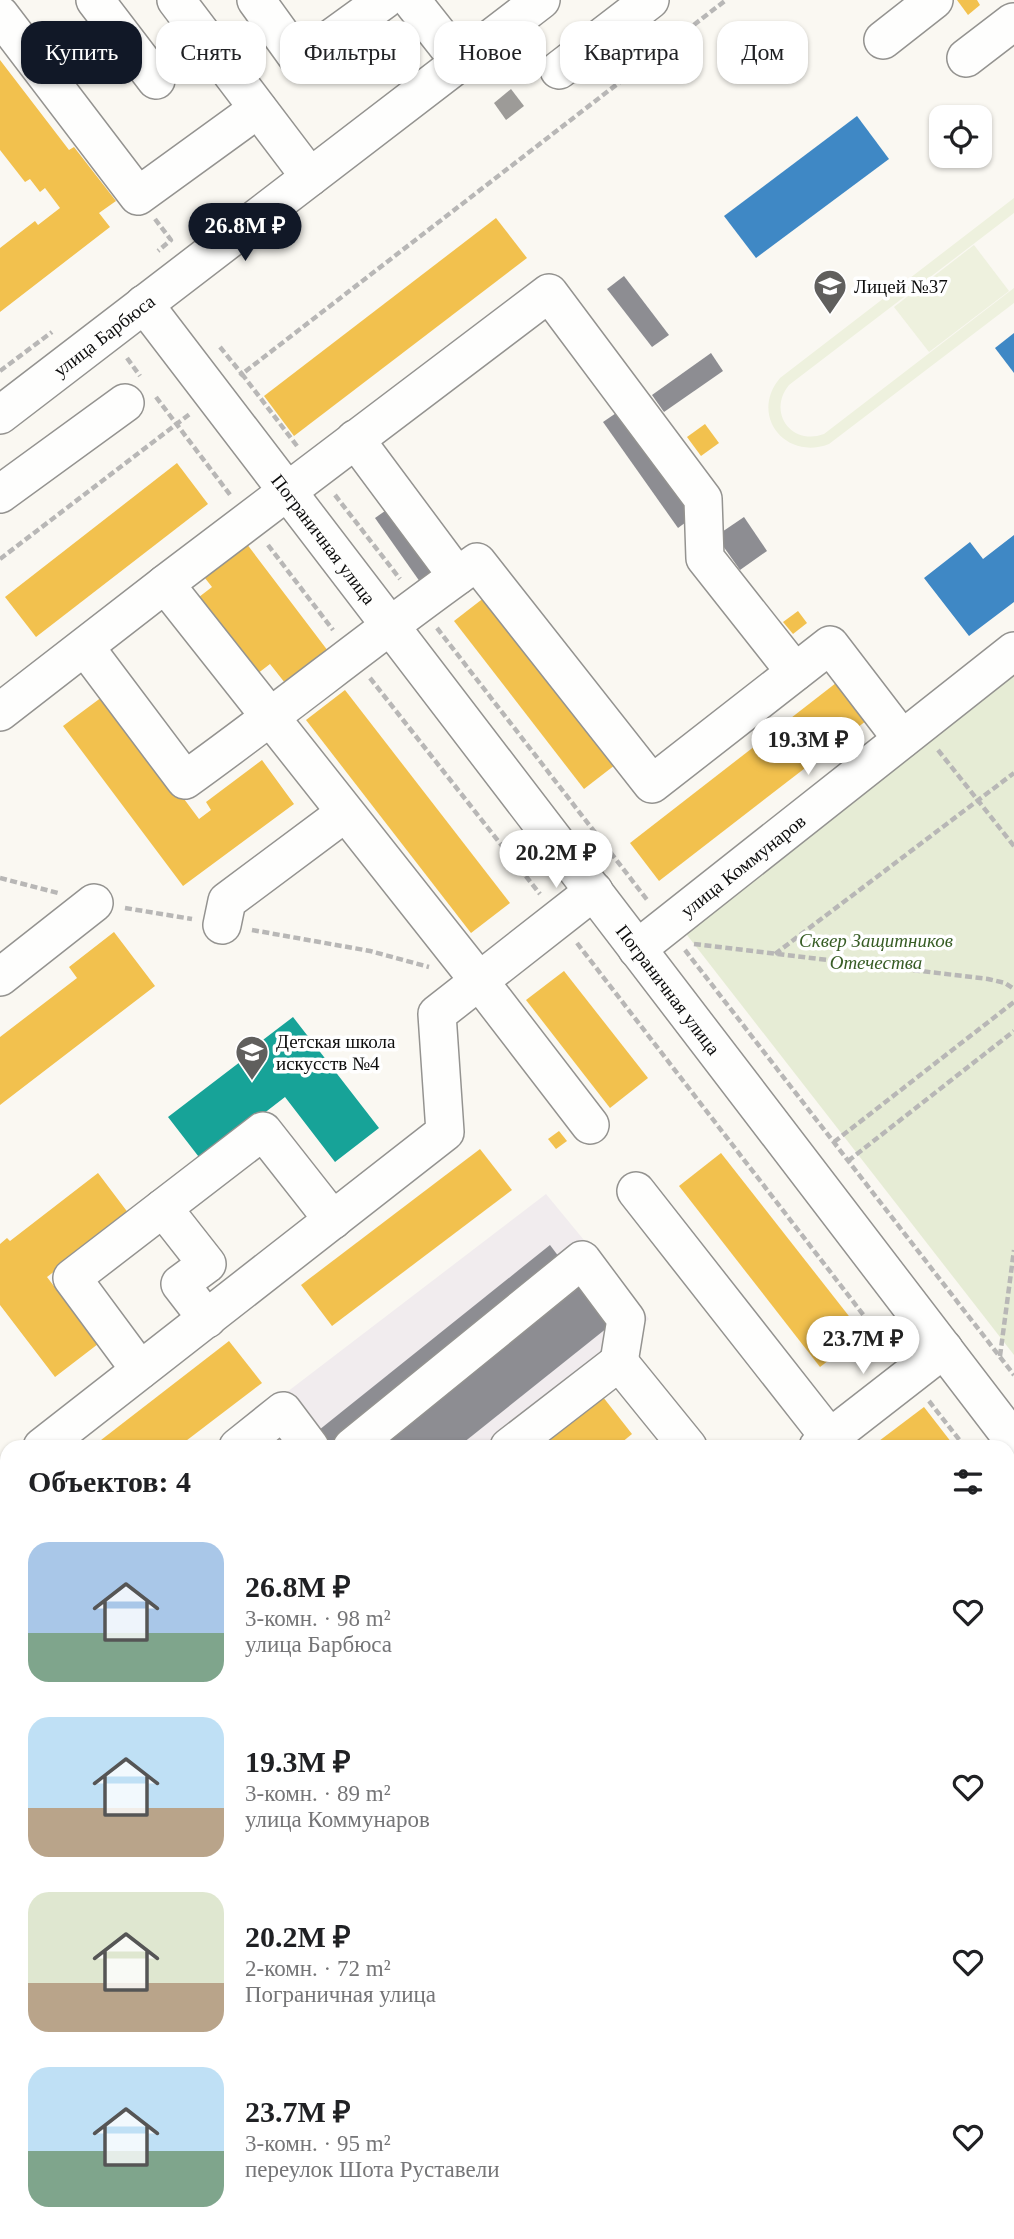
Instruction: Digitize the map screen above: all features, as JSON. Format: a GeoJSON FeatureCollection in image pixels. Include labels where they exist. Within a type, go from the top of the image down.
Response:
{"type":"FeatureCollection","features":[{"type":"Feature","properties":{"kind":"street"},"geometry":{"type":"LineString","coordinates":[[95,0],[156,80]]}},
{"type":"Feature","properties":{"kind":"street"},"geometry":{"type":"LineString","coordinates":[[176,0],[310,177]]}},
{"type":"Feature","properties":{"kind":"street"},"geometry":{"type":"LineString","coordinates":[[256,0],[300,61],[384,0]]}},
{"type":"Feature","properties":{"kind":"street"},"geometry":{"type":"LineString","coordinates":[[411,0],[434,29]]}},
{"type":"Feature","properties":{"kind":"street","name":"улица Барбюса"},"geometry":{"type":"LineString","coordinates":[[514,21],[541,0]]}},
{"type":"Feature","properties":{"kind":"street"},"geometry":{"type":"LineString","coordinates":[[559,70],[650,0]]}},
{"type":"Feature","properties":{"kind":"street"},"geometry":{"type":"LineString","coordinates":[[883,40],[934,0]]}},
{"type":"Feature","properties":{"kind":"street"},"geometry":{"type":"LineString","coordinates":[[0,15],[138,196],[258,108]]}},
{"type":"Feature","properties":{"kind":"street"},"geometry":{"type":"LineString","coordinates":[[966,58],[1008,15]]}},
{"type":"Feature","properties":{"kind":"street","name":"улица Барбюса"},"geometry":{"type":"LineString","coordinates":[[0,415],[434,82]]}},
{"type":"Feature","properties":{"kind":"street"},"geometry":{"type":"LineString","coordinates":[[0,712],[550,292],[703,499],[705,558],[795,672]]}},
{"type":"Feature","properties":{"kind":"street","name":"Пограничная улица"},"geometry":{"type":"LineString","coordinates":[[144,304],[301,480],[405,614],[594,891],[637,949],[944,1349],[1002,1401],[1014,1440]]}},
{"type":"Feature","properties":{"kind":"street"},"geometry":{"type":"LineString","coordinates":[[0,494],[142,393]]}},
{"type":"Feature","properties":{"kind":"street"},"geometry":{"type":"LineString","coordinates":[[355,439],[457,576]]}},
{"type":"Feature","properties":{"kind":"street"},"geometry":{"type":"LineString","coordinates":[[85,647],[185,780],[477,562],[652,784],[830,645],[902,739]]}},
{"type":"Feature","properties":{"kind":"street"},"geometry":{"type":"LineString","coordinates":[[165,584],[590,1125]]}},
{"type":"Feature","properties":{"kind":"street","name":"улица Коммунаров"},"geometry":{"type":"LineString","coordinates":[[637,949],[1014,652]]}},
{"type":"Feature","properties":{"kind":"street"},"geometry":{"type":"LineString","coordinates":[[222,925],[227,901],[345,813]]}},
{"type":"Feature","properties":{"kind":"street"},"geometry":{"type":"LineString","coordinates":[[51,1440],[445,1132],[437,1014],[594,891]]}},
{"type":"Feature","properties":{"kind":"street"},"geometry":{"type":"LineString","coordinates":[[0,976],[94,902]]}},
{"type":"Feature","properties":{"kind":"street"},"geometry":{"type":"LineString","coordinates":[[140,1370],[72,1278],[263,1131],[333,1220]]}},
{"type":"Feature","properties":{"kind":"street"},"geometry":{"type":"LineString","coordinates":[[636,1191],[822,1440]]}},
{"type":"Feature","properties":{"kind":"street"},"geometry":{"type":"LineString","coordinates":[[163,1208],[207,1264],[180,1284],[207,1319]]}},
{"type":"Feature","properties":{"kind":"street"},"geometry":{"type":"LineString","coordinates":[[361,1440],[582,1260],[626,1319],[619,1362],[518,1440]]}},
{"type":"Feature","properties":{"kind":"street"},"geometry":{"type":"LineString","coordinates":[[828,1440],[944,1349]]}},
{"type":"Feature","properties":{"kind":"street"},"geometry":{"type":"LineString","coordinates":[[619,1362],[678,1440]]}},
{"type":"Feature","properties":{"kind":"street"},"geometry":{"type":"LineString","coordinates":[[247,1440],[283,1411],[305,1440]]}},
{"type":"Feature","properties":{"kind":"path"},"geometry":{"type":"LineString","coordinates":[[726,0],[242,374],[301,480],[405,614],[666,926],[1014,1375]]}},
{"type":"Feature","properties":{"kind":"path"},"geometry":{"type":"LineString","coordinates":[[138,196],[171,240],[149,258]]}},
{"type":"Feature","properties":{"kind":"path"},"geometry":{"type":"LineString","coordinates":[[0,370],[54,330]]}},
{"type":"Feature","properties":{"kind":"path"},"geometry":{"type":"LineString","coordinates":[[107,332],[142,393],[249,520],[960,1440]]}},
{"type":"Feature","properties":{"kind":"path"},"geometry":{"type":"LineString","coordinates":[[937,749],[1014,846]]}},
{"type":"Feature","properties":{"kind":"path"},"geometry":{"type":"LineString","coordinates":[[774,955],[1014,773]]}},
{"type":"Feature","properties":{"kind":"path"},"geometry":{"type":"LineString","coordinates":[[705,946],[989,979],[1014,989]]}},
{"type":"Feature","properties":{"kind":"path"},"geometry":{"type":"LineString","coordinates":[[834,1142],[1014,1002]]}},
{"type":"Feature","properties":{"kind":"path"},"geometry":{"type":"LineString","coordinates":[[848,1161],[1014,1031]]}},
{"type":"Feature","properties":{"kind":"path"},"geometry":{"type":"LineString","coordinates":[[1000,1356],[1014,1250]]}},
{"type":"Feature","properties":{"kind":"shaded area"},"geometry":{"type":"Polygon","coordinates":[[[546,1194],[649,1319],[490,1440],[224,1440],[546,1194]]]}},
{"type":"Feature","properties":{"kind":"green space"},"geometry":{"type":"Polygon","coordinates":[[[1014,198],[1014,213],[789,385],[781,406],[786,424],[802,435],[824,434],[1014,288],[1014,303],[829,444],[813,448],[798,446],[776,431],[770,420],[768,406],[771,392],[780,378],[1014,198]]]}},
{"type":"Feature","properties":{"kind":"green space"},"geometry":{"type":"Polygon","coordinates":[[[974,245],[1009,291],[929,352],[894,307],[974,245]]]}},
{"type":"Feature","properties":{"kind":"green space","name":"Сквер Защитников Отечества"},"geometry":{"type":"Polygon","coordinates":[[[1014,671],[1014,1355],[680,926],[1014,671]]]}},
{"type":"Feature","properties":{"kind":"building: Жильё"},"geometry":{"type":"Polygon","coordinates":[[[957,0],[977,0],[980,5],[968,15],[957,0]]]}},
{"type":"Feature","properties":{"kind":"building: Жильё"},"geometry":{"type":"Polygon","coordinates":[[[0,60],[69,150],[74,147],[116,201],[99,213],[110,227],[0,312],[0,248],[35,221],[38,225],[60,208],[45,188],[40,192],[30,179],[25,182],[0,150],[0,60]]]}},
{"type":"Feature","properties":{"kind":"building: Жильё"},"geometry":{"type":"Polygon","coordinates":[[[496,218],[527,258],[294,436],[264,396],[496,218]]]}},
{"type":"Feature","properties":{"kind":"building: Жильё"},"geometry":{"type":"Polygon","coordinates":[[[705,424],[719,443],[701,456],[687,437],[705,424]]]}},
{"type":"Feature","properties":{"kind":"building: Жильё"},"geometry":{"type":"Polygon","coordinates":[[[177,463],[208,504],[36,637],[5,597],[177,463]]]}},
{"type":"Feature","properties":{"kind":"building: Жильё"},"geometry":{"type":"Polygon","coordinates":[[[240,535],[328,651],[285,683],[270,664],[257,674],[199,597],[212,587],[197,568],[240,535]]]}},
{"type":"Feature","properties":{"kind":"building: Жильё"},"geometry":{"type":"Polygon","coordinates":[[[494,590],[624,758],[584,789],[454,621],[494,590]]]}},
{"type":"Feature","properties":{"kind":"building: Жильё"},"geometry":{"type":"Polygon","coordinates":[[[798,611],[807,623],[793,634],[783,622],[798,611]]]}},
{"type":"Feature","properties":{"kind":"building: Жильё"},"geometry":{"type":"Polygon","coordinates":[[[845,676],[875,714],[659,881],[630,843],[845,676]]]}},
{"type":"Feature","properties":{"kind":"building: Жильё"},"geometry":{"type":"Polygon","coordinates":[[[345,690],[510,903],[471,933],[306,720],[345,690]]]}},
{"type":"Feature","properties":{"kind":"building: Жильё"},"geometry":{"type":"Polygon","coordinates":[[[106,694],[199,819],[211,810],[206,802],[262,760],[294,804],[183,886],[63,726],[106,694]]]}},
{"type":"Feature","properties":{"kind":"building: Жильё"},"geometry":{"type":"Polygon","coordinates":[[[114,932],[155,986],[0,1105],[0,1037],[77,978],[69,967],[114,932]]]}},
{"type":"Feature","properties":{"kind":"building: Жильё"},"geometry":{"type":"Polygon","coordinates":[[[564,971],[648,1078],[610,1108],[526,1000],[564,971]]]}},
{"type":"Feature","properties":{"kind":"building: Жильё"},"geometry":{"type":"Polygon","coordinates":[[[559,1131],[567,1141],[556,1149],[548,1139],[559,1131]]]}},
{"type":"Feature","properties":{"kind":"building: Жильё"},"geometry":{"type":"Polygon","coordinates":[[[480,1149],[512,1190],[332,1326],[301,1285],[480,1149]]]}},
{"type":"Feature","properties":{"kind":"building: Жильё"},"geometry":{"type":"Polygon","coordinates":[[[721,1153],[863,1334],[820,1367],[679,1186],[721,1153]]]}},
{"type":"Feature","properties":{"kind":"building: Жильё"},"geometry":{"type":"Polygon","coordinates":[[[98,1173],[129,1214],[47,1277],[98,1344],[55,1377],[0,1305],[0,1244],[7,1238],[10,1241],[98,1173]]]}},
{"type":"Feature","properties":{"kind":"building: Жильё"},"geometry":{"type":"Polygon","coordinates":[[[229,1341],[262,1383],[187,1440],[101,1440],[229,1341]]]}},
{"type":"Feature","properties":{"kind":"building: Жильё"},"geometry":{"type":"Polygon","coordinates":[[[603,1397],[632,1434],[625,1440],[548,1440],[603,1397]]]}},
{"type":"Feature","properties":{"kind":"building: Жильё"},"geometry":{"type":"Polygon","coordinates":[[[924,1407],[950,1440],[880,1440],[924,1407]]]}},
{"type":"Feature","properties":{"kind":"building: Школы"},"geometry":{"type":"Polygon","coordinates":[[[857,116],[889,159],[756,258],[724,216],[857,116]]]}},
{"type":"Feature","properties":{"kind":"building: Школы"},"geometry":{"type":"Polygon","coordinates":[[[1014,333],[1014,373],[995,348],[1014,333]]]}},
{"type":"Feature","properties":{"kind":"building: Школы"},"geometry":{"type":"Polygon","coordinates":[[[1014,535],[1014,602],[969,636],[924,578],[970,542],[983,559],[1014,535]]]}},
{"type":"Feature","properties":{"kind":"building: Учреждения"},"geometry":{"type":"Polygon","coordinates":[[[293,1017],[379,1128],[335,1162],[285,1097],[202,1161],[168,1117],[257,1049],[255,1046],[293,1017]]]}},
{"type":"Feature","properties":{"kind":"building: Промзона"},"geometry":{"type":"Polygon","coordinates":[[[624,276],[669,335],[652,347],[607,289],[624,276]]]}},
{"type":"Feature","properties":{"kind":"building: Промзона"},"geometry":{"type":"Polygon","coordinates":[[[711,353],[723,371],[664,412],[652,395],[711,353]]]}},
{"type":"Feature","properties":{"kind":"building: Промзона"},"geometry":{"type":"Polygon","coordinates":[[[622,409],[697,514],[678,528],[603,422],[622,409]]]}},
{"type":"Feature","properties":{"kind":"building: Промзона"},"geometry":{"type":"Polygon","coordinates":[[[395,504],[457,592],[437,606],[375,518],[395,504]]]}},
{"type":"Feature","properties":{"kind":"building: Промзона"},"geometry":{"type":"Polygon","coordinates":[[[744,517],[767,551],[740,570],[716,536],[744,517]]]}},
{"type":"Feature","properties":{"kind":"building: Промзона"},"geometry":{"type":"Polygon","coordinates":[[[550,1245],[565,1265],[347,1440],[319,1440],[314,1434],[550,1245]]]}},
{"type":"Feature","properties":{"kind":"building: Промзона"},"geometry":{"type":"Polygon","coordinates":[[[586,1282],[617,1320],[467,1440],[388,1440],[586,1282]]]}},
{"type":"Feature","properties":{"kind":"building: Прочее"},"geometry":{"type":"Polygon","coordinates":[[[511,89],[524,106],[506,120],[494,103],[511,89]]]}},
{"type":"Feature","properties":{"kind":"place","name":"Лицей №37"},"geometry":{"type":"Point","coordinates":[830,316]}},
{"type":"Feature","properties":{"kind":"place","name":"Детская школа искусств №4"},"geometry":{"type":"Point","coordinates":[252,1082]}}]}
